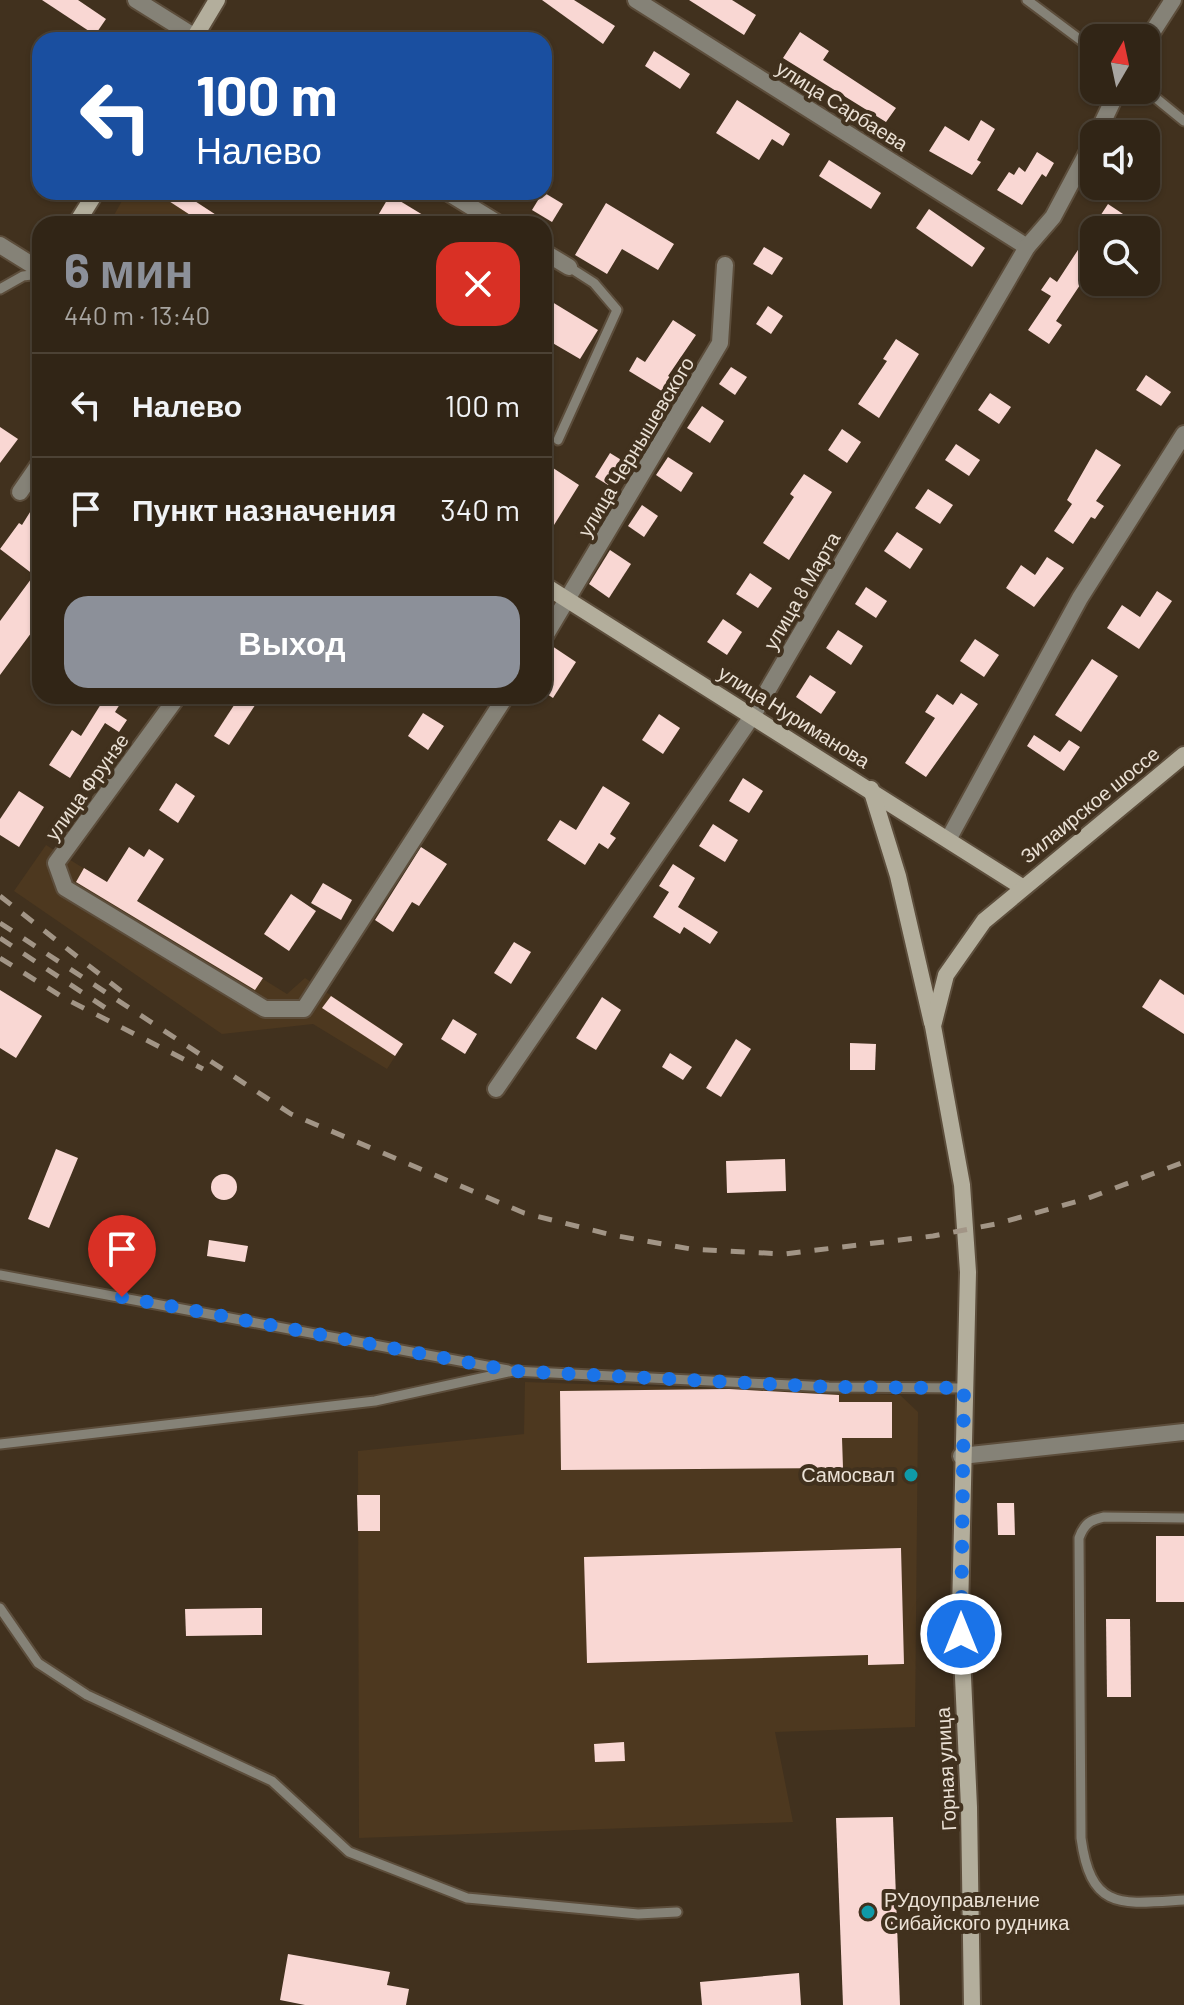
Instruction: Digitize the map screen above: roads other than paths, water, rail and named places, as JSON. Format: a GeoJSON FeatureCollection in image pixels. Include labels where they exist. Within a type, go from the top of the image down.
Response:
{"type":"FeatureCollection","features":[{"type":"Feature","properties":{"kind":"main road"},"geometry":{"type":"LineString","coordinates":[[200,32],[217,0]]}},
{"type":"Feature","properties":{"kind":"main road","name":"улица Нуриманова"},"geometry":{"type":"LineString","coordinates":[[552,590],[949,838],[1022,887]]}},
{"type":"Feature","properties":{"kind":"main road","name":"Зилаирское шоссе"},"geometry":{"type":"LineString","coordinates":[[933,1026],[946,975],[984,921],[1184,755]]}},
{"type":"Feature","properties":{"kind":"main road","name":"Горная улица"},"geometry":{"type":"LineString","coordinates":[[871,789],[898,876],[933,1026],[962,1185],[968,1272],[961,1456],[961,1678],[969,1807],[972,2005]]}},
{"type":"Feature","properties":{"kind":"street"},"geometry":{"type":"LineString","coordinates":[[136,0],[185,32]]}},
{"type":"Feature","properties":{"kind":"street","name":"улица Сарбаева"},"geometry":{"type":"LineString","coordinates":[[636,0],[1027,247]]}},
{"type":"Feature","properties":{"kind":"street"},"geometry":{"type":"LineString","coordinates":[[1158,24],[1173,0]]}},
{"type":"Feature","properties":{"kind":"street","name":"улица 8 Марта"},"geometry":{"type":"LineString","coordinates":[[496,1089],[753,715],[1027,247],[1053,217],[1080,166]]}},
{"type":"Feature","properties":{"kind":"street"},"geometry":{"type":"LineString","coordinates":[[460,200],[486,216]]}},
{"type":"Feature","properties":{"kind":"street"},"geometry":{"type":"LineString","coordinates":[[0,245],[32,267]]}},
{"type":"Feature","properties":{"kind":"street"},"geometry":{"type":"LineString","coordinates":[[552,257],[569,267]]}},
{"type":"Feature","properties":{"kind":"street","name":"улица Чернышевского"},"geometry":{"type":"LineString","coordinates":[[552,625],[720,343],[725,265]]}},
{"type":"Feature","properties":{"kind":"street"},"geometry":{"type":"LineString","coordinates":[[949,838],[1080,598],[1184,434]]}},
{"type":"Feature","properties":{"kind":"street"},"geometry":{"type":"LineString","coordinates":[[20,492],[32,475]]}},
{"type":"Feature","properties":{"kind":"street","name":"улица Фрунзе"},"geometry":{"type":"LineString","coordinates":[[172,704],[56,863],[65,888],[265,1009],[304,1009],[501,704]]}},
{"type":"Feature","properties":{"kind":"street"},"geometry":{"type":"LineString","coordinates":[[961,1456],[1184,1432]]}},
{"type":"Feature","properties":{"kind":"lane"},"geometry":{"type":"LineString","coordinates":[[1027,0],[1080,40]]}},
{"type":"Feature","properties":{"kind":"lane"},"geometry":{"type":"LineString","coordinates":[[1160,101],[1184,121]]}},
{"type":"Feature","properties":{"kind":"lane"},"geometry":{"type":"LineString","coordinates":[[558,440],[617,310],[594,283],[569,267]]}},
{"type":"Feature","properties":{"kind":"lane"},"geometry":{"type":"LineString","coordinates":[[0,289],[32,274]]}},
{"type":"Feature","properties":{"kind":"lane"},"geometry":{"type":"LineString","coordinates":[[0,1275],[513,1371],[829,1387],[964,1388]]}},
{"type":"Feature","properties":{"kind":"lane"},"geometry":{"type":"LineString","coordinates":[[0,1444],[375,1401],[513,1371]]}},
{"type":"Feature","properties":{"kind":"lane"},"geometry":{"type":"LineString","coordinates":[[1184,1518],[1104,1517],[1091,1520],[1083,1527],[1079,1538],[1081,1838],[1085,1866],[1094,1886],[1114,1900],[1184,1900]]}},
{"type":"Feature","properties":{"kind":"lane"},"geometry":{"type":"LineString","coordinates":[[0,1608],[38,1663],[87,1695],[272,1781],[349,1852],[467,1898],[638,1914],[677,1912]]}},
{"type":"Feature","properties":{"kind":"railway"},"geometry":{"type":"LineString","coordinates":[[0,896],[121,991]]}},
{"type":"Feature","properties":{"kind":"railway"},"geometry":{"type":"LineString","coordinates":[[0,923],[291,1114],[524,1213],[612,1235],[691,1249],[784,1254],[933,1236],[996,1224],[1086,1199],[1184,1162]]}},
{"type":"Feature","properties":{"kind":"railway"},"geometry":{"type":"LineString","coordinates":[[0,938],[107,1009]]}},
{"type":"Feature","properties":{"kind":"railway"},"geometry":{"type":"LineString","coordinates":[[0,958],[64,998],[203,1069]]}},
{"type":"Feature","properties":{"kind":"place","name":"Самосвал"},"geometry":{"type":"Point","coordinates":[911,1475]}},
{"type":"Feature","properties":{"kind":"place","name":"РУдоуправление Сибайского рудника"},"geometry":{"type":"Point","coordinates":[868,1912]}}]}
